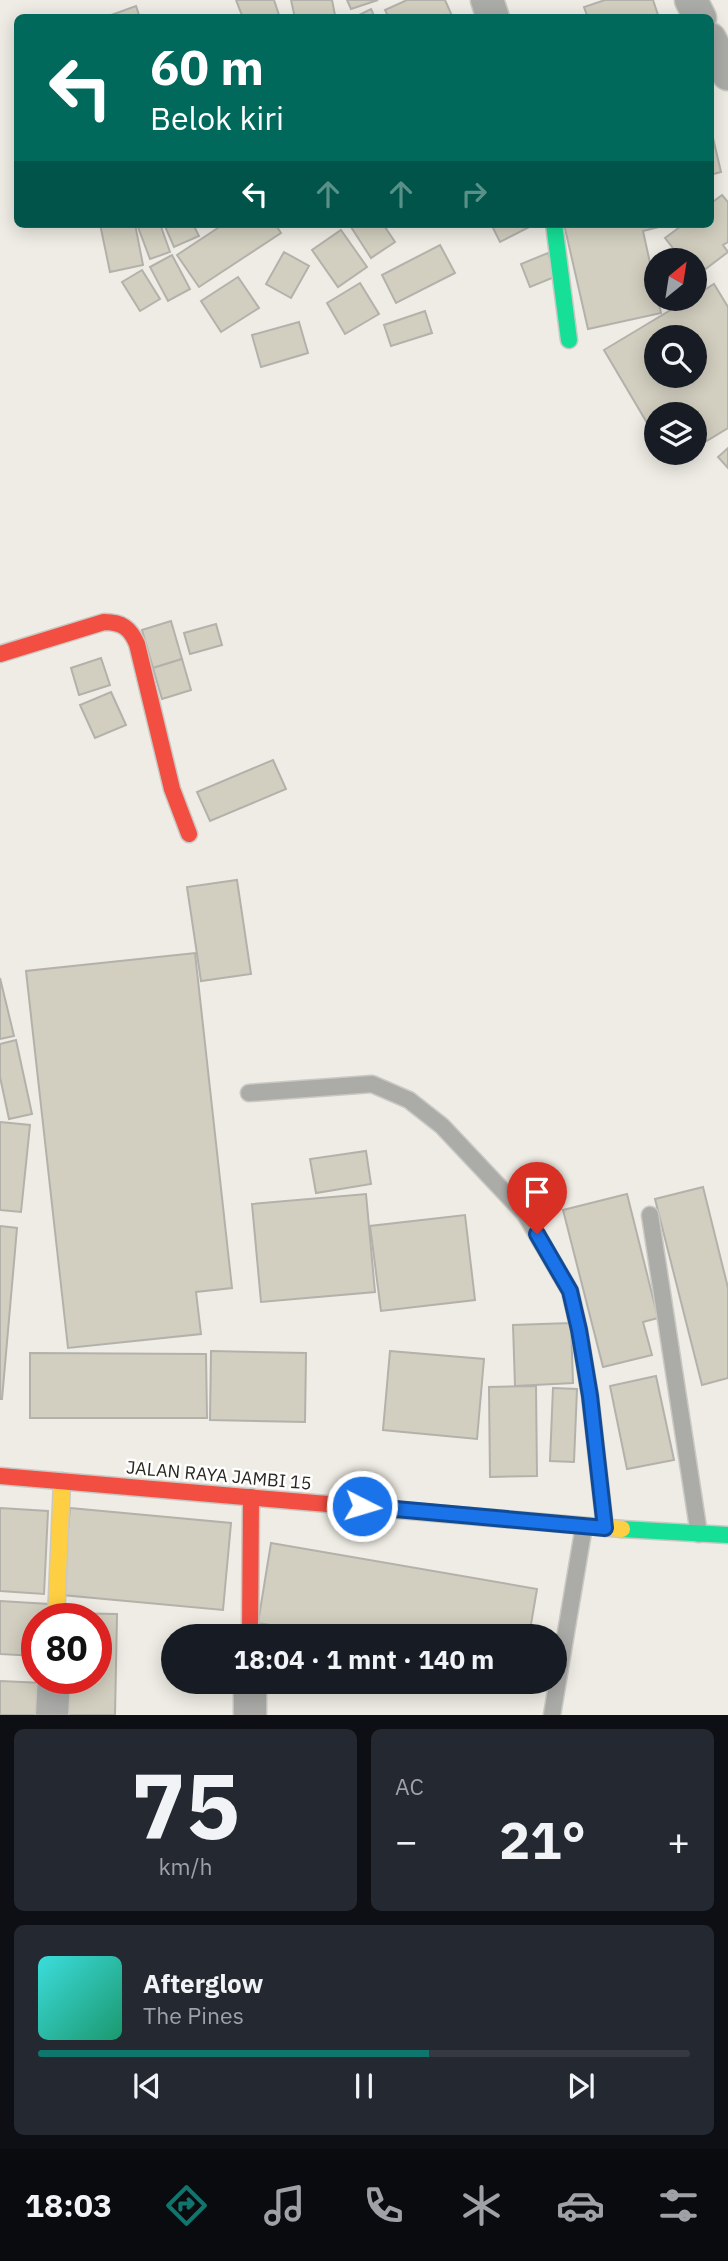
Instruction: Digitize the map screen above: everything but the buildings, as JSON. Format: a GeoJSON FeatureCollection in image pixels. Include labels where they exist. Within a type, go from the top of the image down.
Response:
{"type":"FeatureCollection","features":[{"type":"Feature","properties":{"kind":"main road"},"geometry":{"type":"LineString","coordinates":[[555,228],[569,340]]}},
{"type":"Feature","properties":{"kind":"main road"},"geometry":{"type":"LineString","coordinates":[[0,654],[104,622],[117,621],[124,626],[133,635],[137,645],[172,789],[189,834]]}},
{"type":"Feature","properties":{"kind":"main road","name":"JALAN RAYA JAMBI 15"},"geometry":{"type":"LineString","coordinates":[[0,1476],[605,1528],[728,1535]]}},
{"type":"Feature","properties":{"kind":"main road"},"geometry":{"type":"LineString","coordinates":[[57,1603],[62,1481]]}},
{"type":"Feature","properties":{"kind":"main road"},"geometry":{"type":"LineString","coordinates":[[250,1624],[251,1497]]}},
{"type":"Feature","properties":{"kind":"street"},"geometry":{"type":"LineString","coordinates":[[714,47],[728,74]]}},
{"type":"Feature","properties":{"kind":"street"},"geometry":{"type":"LineString","coordinates":[[52,1715],[53,1694]]}},
{"type":"Feature","properties":{"kind":"street"},"geometry":{"type":"LineString","coordinates":[[250,1694],[250,1715]]}},
{"type":"Feature","properties":{"kind":"lane"},"geometry":{"type":"LineString","coordinates":[[249,1093],[372,1084],[409,1100],[442,1126],[525,1214],[570,1291],[590,1396],[605,1528]]}},
{"type":"Feature","properties":{"kind":"lane"},"geometry":{"type":"LineString","coordinates":[[650,1214],[699,1534]]}},
{"type":"Feature","properties":{"kind":"lane"},"geometry":{"type":"LineString","coordinates":[[552,1715],[584,1526]]}},
{"type":"Feature","properties":{"kind":"traffic: fast"},"geometry":{"type":"LineString","coordinates":[[555,228],[569,340]]}},
{"type":"Feature","properties":{"kind":"traffic: fast"},"geometry":{"type":"LineString","coordinates":[[622,1529],[728,1535]]}},
{"type":"Feature","properties":{"kind":"traffic: slow"},"geometry":{"type":"LineString","coordinates":[[57,1603],[62,1481]]}},
{"type":"Feature","properties":{"kind":"traffic: slow"},"geometry":{"type":"LineString","coordinates":[[351,1506],[622,1529]]}},
{"type":"Feature","properties":{"kind":"traffic: jam"},"geometry":{"type":"LineString","coordinates":[[0,654],[104,622],[116,623],[128,630],[137,644],[172,789],[189,834]]}},
{"type":"Feature","properties":{"kind":"traffic: jam"},"geometry":{"type":"LineString","coordinates":[[0,1476],[351,1506]]}},
{"type":"Feature","properties":{"kind":"traffic: jam"},"geometry":{"type":"LineString","coordinates":[[250,1624],[251,1497]]}},
{"type":"Feature","properties":{"kind":"route"},"geometry":{"type":"LineString","coordinates":[[362,1506],[605,1528],[590,1396],[570,1291],[537,1234]]}}]}
